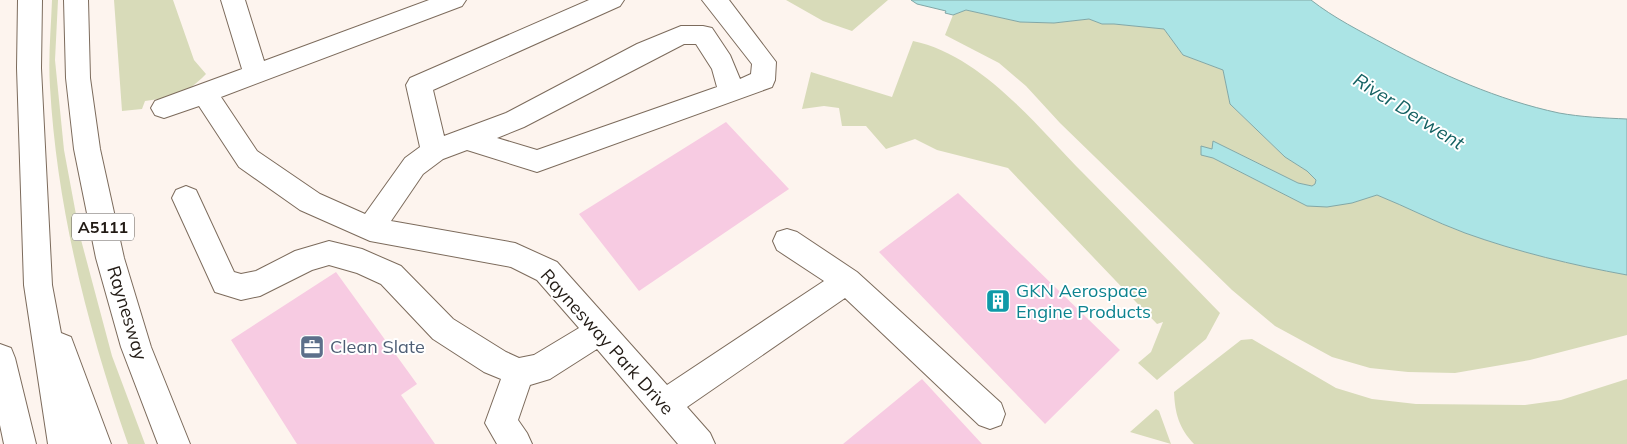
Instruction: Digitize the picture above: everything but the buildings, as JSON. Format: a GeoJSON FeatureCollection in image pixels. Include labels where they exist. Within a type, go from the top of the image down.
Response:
{"type":"FeatureCollection","features":[{"type":"Feature","properties":{"kind":"main road"},"geometry":{"type":"LineString","coordinates":[[30,0],[29,68],[38,284],[64,444]]}},
{"type":"Feature","properties":{"kind":"main road","name":"Raynesway"},"geometry":{"type":"LineString","coordinates":[[76,0],[78,78],[87,149],[110,258],[136,348],[174,444]]}},
{"type":"Feature","properties":{"kind":"main road"},"geometry":{"type":"LineString","coordinates":[[233,0],[256,74]]}},
{"type":"Feature","properties":{"kind":"main road"},"geometry":{"type":"LineString","coordinates":[[164,108],[454,0]]}},
{"type":"Feature","properties":{"kind":"main road"},"geometry":{"type":"LineString","coordinates":[[434,151],[419,85],[612,0]]}},
{"type":"Feature","properties":{"kind":"main road"},"geometry":{"type":"LineString","coordinates":[[467,139],[537,161],[762,80],[764,62],[727,13],[714,0]]}},
{"type":"Feature","properties":{"kind":"main road"},"geometry":{"type":"LineString","coordinates":[[370,229],[414,166],[434,151],[516,120],[646,51],[681,35],[703,35],[724,66],[730,92]]}},
{"type":"Feature","properties":{"kind":"main road","name":"Raynesway Park Drive"},"geometry":{"type":"LineString","coordinates":[[215,89],[248,159],[310,202],[370,229],[514,255],[547,270],[699,444]]}},
{"type":"Feature","properties":{"kind":"main road"},"geometry":{"type":"LineString","coordinates":[[186,198],[225,283],[241,288],[260,283],[305,260],[328,253],[362,262],[392,275],[443,329],[494,362],[519,372],[539,369],[600,331]]}},
{"type":"Feature","properties":{"kind":"main road"},"geometry":{"type":"LineString","coordinates":[[787,241],[816,258],[847,281],[990,414]]}},
{"type":"Feature","properties":{"kind":"main road"},"geometry":{"type":"LineString","coordinates":[[664,405],[847,281]]}},
{"type":"Feature","properties":{"kind":"main road"},"geometry":{"type":"LineString","coordinates":[[38,284],[96,444]]}},
{"type":"Feature","properties":{"kind":"main road"},"geometry":{"type":"LineString","coordinates":[[0,358],[5,405],[20,444]]}},
{"type":"Feature","properties":{"kind":"main road"},"geometry":{"type":"LineString","coordinates":[[516,444],[501,422],[519,372]]}},
{"type":"Feature","properties":{"kind":"green space"},"geometry":{"type":"Polygon","coordinates":[[[52,0],[58,0],[55,60],[64,150],[80,236],[112,356],[145,444],[128,444],[100,357],[67,223],[54,133],[50,87],[49,54],[52,0]]]}},
{"type":"Feature","properties":{"kind":"green space"},"geometry":{"type":"Polygon","coordinates":[[[114,0],[173,0],[194,60],[206,74],[185,91],[164,98],[145,101],[142,109],[122,111],[114,0]]]}},
{"type":"Feature","properties":{"kind":"green space"},"geometry":{"type":"Polygon","coordinates":[[[786,0],[888,0],[852,31],[823,21],[786,0]]]}},
{"type":"Feature","properties":{"kind":"green space"},"geometry":{"type":"Polygon","coordinates":[[[966,10],[1020,22],[1054,23],[1089,19],[1102,24],[1164,29],[1183,55],[1223,70],[1230,104],[1285,157],[1307,171],[1316,180],[1312,186],[1298,183],[1213,141],[1212,149],[1201,155],[1213,158],[1307,206],[1352,203],[1377,195],[1454,229],[1485,240],[1545,257],[1627,275],[1627,335],[1530,360],[1455,373],[1408,372],[1370,368],[1332,357],[1275,326],[1232,290],[1060,123],[1026,86],[999,63],[945,35],[953,15],[966,10]]]}},
{"type":"Feature","properties":{"kind":"green space"},"geometry":{"type":"Polygon","coordinates":[[[913,41],[938,49],[962,61],[985,77],[1027,115],[1220,313],[1206,339],[1157,380],[1138,363],[1151,352],[1163,322],[1157,324],[1008,168],[937,150],[915,139],[886,149],[866,126],[842,126],[839,108],[824,106],[802,109],[811,72],[892,97],[913,41]]]}},
{"type":"Feature","properties":{"kind":"green space"},"geometry":{"type":"Polygon","coordinates":[[[1252,339],[1336,388],[1372,399],[1416,404],[1525,405],[1561,400],[1627,379],[1627,444],[1194,444],[1179,420],[1175,407],[1174,392],[1241,340],[1252,339]]]}},
{"type":"Feature","properties":{"kind":"green space"},"geometry":{"type":"Polygon","coordinates":[[[1156,409],[1159,411],[1171,444],[1130,432],[1156,409]]]}},
{"type":"Feature","properties":{"kind":"water","name":"River Derwent"},"geometry":{"type":"Polygon","coordinates":[[[911,0],[1311,0],[1347,24],[1406,56],[1470,85],[1536,108],[1559,113],[1627,119],[1627,275],[1545,257],[1485,240],[1454,229],[1377,195],[1352,203],[1327,207],[1307,206],[1213,158],[1201,155],[1201,146],[1212,149],[1213,141],[1298,183],[1312,186],[1316,180],[1307,171],[1285,157],[1230,104],[1223,70],[1183,55],[1164,29],[1102,24],[1089,19],[1054,23],[1020,22],[966,10],[953,15],[945,13],[946,11],[917,4],[911,0]]]}},
{"type":"Feature","properties":{"kind":"place","name":"GKN Aerospace Engine Products"},"geometry":{"type":"Point","coordinates":[998,301]}},
{"type":"Feature","properties":{"kind":"place","name":"Clean Slate"},"geometry":{"type":"Point","coordinates":[312,347]}}]}
